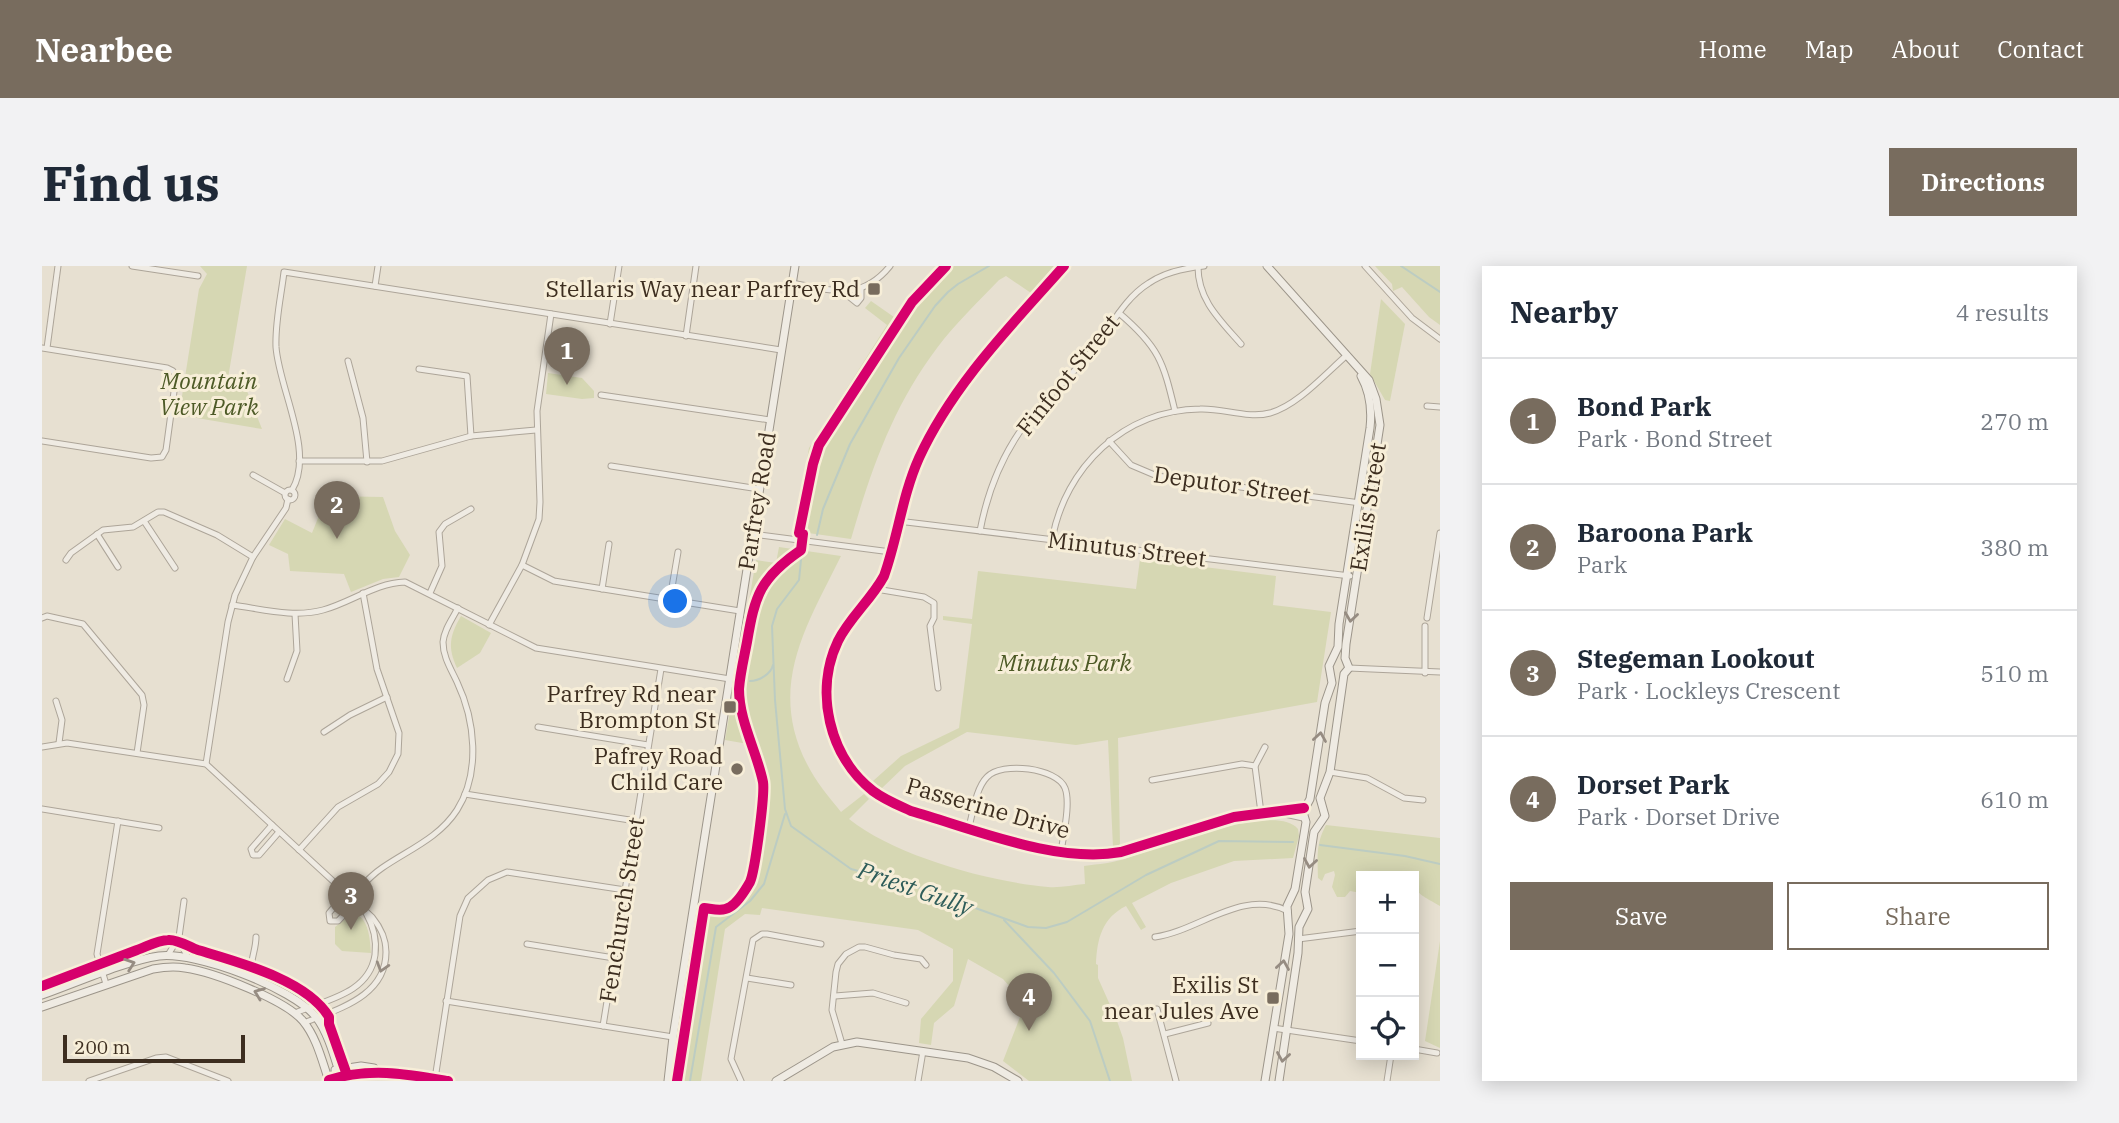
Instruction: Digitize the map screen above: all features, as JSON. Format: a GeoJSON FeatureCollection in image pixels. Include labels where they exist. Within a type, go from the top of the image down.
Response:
{"type":"FeatureCollection","features":[{"type":"Feature","properties":{"kind":"street"},"geometry":{"type":"LineString","coordinates":[[42,441],[151,458],[162,457],[166,450],[176,377],[167,368],[45,348],[58,266]]}},
{"type":"Feature","properties":{"kind":"street"},"geometry":{"type":"LineString","coordinates":[[132,266],[198,276]]}},
{"type":"Feature","properties":{"kind":"street"},"geometry":{"type":"LineString","coordinates":[[375,286],[378,266]]}},
{"type":"Feature","properties":{"kind":"street"},"geometry":{"type":"LineString","coordinates":[[610,324],[619,266]]}},
{"type":"Feature","properties":{"kind":"street"},"geometry":{"type":"LineString","coordinates":[[686,336],[696,266]]}},
{"type":"Feature","properties":{"kind":"street","name":"Parfrey Road"},"geometry":{"type":"LineString","coordinates":[[668,1081],[794,266]]}},
{"type":"Feature","properties":{"kind":"street"},"geometry":{"type":"LineString","coordinates":[[792,284],[842,291],[861,289],[876,281],[890,266]]}},
{"type":"Feature","properties":{"kind":"street","name":"Passerine Drive"},"geometry":{"type":"LineString","coordinates":[[1064,266],[981,360],[937,422],[919,459],[898,521],[884,576],[848,622],[837,643],[826,686],[827,711],[832,730],[848,764],[873,791],[892,803],[911,811],[1060,853],[1103,855],[1121,852],[1210,823],[1261,813],[1279,813],[1306,806]]}},
{"type":"Feature","properties":{"kind":"street","name":"Finfoot Street"},"geometry":{"type":"LineString","coordinates":[[981,531],[989,490],[1006,453],[1039,407],[1089,355],[1133,294],[1157,277],[1205,266]]}},
{"type":"Feature","properties":{"kind":"street","name":"Exilis Street"},"geometry":{"type":"LineString","coordinates":[[1267,266],[1369,380],[1379,413],[1380,432],[1345,658]]}},
{"type":"Feature","properties":{"kind":"street"},"geometry":{"type":"LineString","coordinates":[[1365,266],[1412,318],[1440,339]]}},
{"type":"Feature","properties":{"kind":"street"},"geometry":{"type":"LineString","coordinates":[[1198,267],[1198,280],[1209,307],[1241,344]]}},
{"type":"Feature","properties":{"kind":"street"},"geometry":{"type":"LineString","coordinates":[[206,764],[232,605],[242,576],[286,508],[288,494],[297,481],[297,439],[278,366],[276,345],[284,272],[781,349]]}},
{"type":"Feature","properties":{"kind":"street"},"geometry":{"type":"LineString","coordinates":[[842,291],[857,303],[861,298],[861,289]]}},
{"type":"Feature","properties":{"kind":"street"},"geometry":{"type":"LineString","coordinates":[[1119,313],[1143,334],[1157,353],[1167,375],[1175,411]]}},
{"type":"Feature","properties":{"kind":"street"},"geometry":{"type":"LineString","coordinates":[[489,625],[523,565],[535,534],[540,502],[537,411],[551,314]]}},
{"type":"Feature","properties":{"kind":"street"},"geometry":{"type":"LineString","coordinates":[[1052,540],[1065,495],[1083,467],[1109,441],[1140,422],[1175,411],[1213,409],[1254,415],[1269,414],[1293,402],[1346,355]]}},
{"type":"Feature","properties":{"kind":"street"},"geometry":{"type":"LineString","coordinates":[[348,361],[363,418],[367,462]]}},
{"type":"Feature","properties":{"kind":"street","name":"Exilis Street"},"geometry":{"type":"LineString","coordinates":[[1265,1081],[1289,934],[1289,907],[1295,889],[1306,806],[1325,703],[1332,684],[1329,666],[1339,640],[1339,624],[1371,416],[1369,393],[1354,363]]}},
{"type":"Feature","properties":{"kind":"street"},"geometry":{"type":"LineString","coordinates":[[419,369],[467,376],[471,436]]}},
{"type":"Feature","properties":{"kind":"street"},"geometry":{"type":"LineString","coordinates":[[601,395],[770,420]]}},
{"type":"Feature","properties":{"kind":"street"},"geometry":{"type":"LineString","coordinates":[[1427,406],[1440,407]]}},
{"type":"Feature","properties":{"kind":"street"},"geometry":{"type":"LineString","coordinates":[[299,461],[367,462],[397,458],[471,436],[536,430]]}},
{"type":"Feature","properties":{"kind":"street","name":"Deputor Street"},"geometry":{"type":"LineString","coordinates":[[1109,441],[1131,465],[1157,476],[1368,504]]}},
{"type":"Feature","properties":{"kind":"street"},"geometry":{"type":"LineString","coordinates":[[611,466],[759,489]]}},
{"type":"Feature","properties":{"kind":"street"},"geometry":{"type":"LineString","coordinates":[[253,475],[288,494]]}},
{"type":"Feature","properties":{"kind":"street"},"geometry":{"type":"LineString","coordinates":[[430,593],[442,566],[439,532],[445,524],[471,509]]}},
{"type":"Feature","properties":{"kind":"street"},"geometry":{"type":"LineString","coordinates":[[66,561],[71,553],[103,530],[133,527],[158,512],[164,512],[216,535],[253,557]]}},
{"type":"Feature","properties":{"kind":"street"},"geometry":{"type":"LineString","coordinates":[[144,521],[175,568]]}},
{"type":"Feature","properties":{"kind":"street","name":"Minutus Street"},"geometry":{"type":"LineString","coordinates":[[898,521],[1357,577]]}},
{"type":"Feature","properties":{"kind":"street"},"geometry":{"type":"LineString","coordinates":[[1427,618],[1440,533]]}},
{"type":"Feature","properties":{"kind":"street"},"geometry":{"type":"LineString","coordinates":[[97,534],[118,567]]}},
{"type":"Feature","properties":{"kind":"street"},"geometry":{"type":"LineString","coordinates":[[753,534],[891,552]]}},
{"type":"Feature","properties":{"kind":"street"},"geometry":{"type":"LineString","coordinates":[[603,589],[609,544]]}},
{"type":"Feature","properties":{"kind":"street"},"geometry":{"type":"LineString","coordinates":[[670,599],[678,552]]}},
{"type":"Feature","properties":{"kind":"street"},"geometry":{"type":"LineString","coordinates":[[523,565],[554,581],[740,611]]}},
{"type":"Feature","properties":{"kind":"street"},"geometry":{"type":"LineString","coordinates":[[232,605],[295,614],[326,609],[384,584],[405,582],[536,648],[730,679]]}},
{"type":"Feature","properties":{"kind":"street"},"geometry":{"type":"LineString","coordinates":[[1432,587],[1440,588]]}},
{"type":"Feature","properties":{"kind":"street"},"geometry":{"type":"LineString","coordinates":[[876,589],[930,599],[936,608],[930,626],[938,688]]}},
{"type":"Feature","properties":{"kind":"street"},"geometry":{"type":"LineString","coordinates":[[299,850],[338,807],[378,784],[395,762],[399,733],[377,669],[363,593]]}},
{"type":"Feature","properties":{"kind":"street"},"geometry":{"type":"LineString","coordinates":[[351,897],[338,921],[330,921],[329,913],[381,869],[420,846],[442,828],[465,794],[470,773],[472,730],[467,706],[446,658],[443,644],[444,634],[458,608]]}},
{"type":"Feature","properties":{"kind":"street"},"geometry":{"type":"LineString","coordinates":[[287,679],[297,650],[295,614]]}},
{"type":"Feature","properties":{"kind":"street"},"geometry":{"type":"LineString","coordinates":[[42,618],[47,616],[83,624],[142,695],[145,705],[137,753]]}},
{"type":"Feature","properties":{"kind":"street"},"geometry":{"type":"LineString","coordinates":[[1425,626],[1425,673]]}},
{"type":"Feature","properties":{"kind":"street"},"geometry":{"type":"LineString","coordinates":[[1279,1081],[1298,939],[1303,917],[1307,912],[1305,892],[1314,832],[1325,816],[1322,790],[1330,772],[1347,671],[1345,658],[1334,658]]}},
{"type":"Feature","properties":{"kind":"street","name":"Fenchurch Street"},"geometry":{"type":"LineString","coordinates":[[603,1026],[661,669]]}},
{"type":"Feature","properties":{"kind":"street"},"geometry":{"type":"LineString","coordinates":[[1331,671],[1336,675],[1347,671],[1440,672]]}},
{"type":"Feature","properties":{"kind":"street"},"geometry":{"type":"LineString","coordinates":[[324,732],[350,715],[387,697]]}},
{"type":"Feature","properties":{"kind":"street"},"geometry":{"type":"LineString","coordinates":[[56,701],[62,720],[59,743]]}},
{"type":"Feature","properties":{"kind":"street"},"geometry":{"type":"LineString","coordinates":[[538,727],[648,745]]}},
{"type":"Feature","properties":{"kind":"street"},"geometry":{"type":"LineString","coordinates":[[42,747],[59,743],[206,764],[363,908],[383,932],[386,955],[381,975],[376,984],[359,999],[304,1023]]}},
{"type":"Feature","properties":{"kind":"street"},"geometry":{"type":"LineString","coordinates":[[1261,813],[1255,766],[1265,747]]}},
{"type":"Feature","properties":{"kind":"street"},"geometry":{"type":"LineString","coordinates":[[1152,780],[1242,764],[1255,766]]}},
{"type":"Feature","properties":{"kind":"street"},"geometry":{"type":"LineString","coordinates":[[969,827],[981,787],[994,772],[1011,768],[1048,773],[1057,777],[1067,792],[1060,853]]}},
{"type":"Feature","properties":{"kind":"street"},"geometry":{"type":"LineString","coordinates":[[1330,772],[1367,778],[1404,798],[1423,800]]}},
{"type":"Feature","properties":{"kind":"street"},"geometry":{"type":"LineString","coordinates":[[465,794],[636,821]]}},
{"type":"Feature","properties":{"kind":"street"},"geometry":{"type":"LineString","coordinates":[[1306,806],[1314,803],[1322,806]]}},
{"type":"Feature","properties":{"kind":"street"},"geometry":{"type":"LineString","coordinates":[[42,809],[159,828]]}},
{"type":"Feature","properties":{"kind":"street","name":"Passerine Drive"},"geometry":{"type":"LineString","coordinates":[[1279,813],[1305,820]]}},
{"type":"Feature","properties":{"kind":"street"},"geometry":{"type":"LineString","coordinates":[[1305,820],[1313,825],[1319,824]]}},
{"type":"Feature","properties":{"kind":"street"},"geometry":{"type":"LineString","coordinates":[[106,984],[97,954],[118,821]]}},
{"type":"Feature","properties":{"kind":"street"},"geometry":{"type":"LineString","coordinates":[[272,825],[251,849],[253,855],[259,855],[279,832]]}},
{"type":"Feature","properties":{"kind":"street"},"geometry":{"type":"LineString","coordinates":[[435,1079],[460,916],[468,898],[488,880],[507,872],[625,890]]}},
{"type":"Feature","properties":{"kind":"street"},"geometry":{"type":"LineString","coordinates":[[1154,937],[1168,935],[1242,905],[1289,907],[1301,898],[1306,902]]}},
{"type":"Feature","properties":{"kind":"street"},"geometry":{"type":"LineString","coordinates":[[184,901],[179,937],[181,948],[187,956]]}},
{"type":"Feature","properties":{"kind":"street"},"geometry":{"type":"LineString","coordinates":[[1289,907],[1293,918],[1303,917]]}},
{"type":"Feature","properties":{"kind":"street"},"geometry":{"type":"LineString","coordinates":[[295,1013],[351,990],[371,968],[375,941],[371,922],[363,908]]}},
{"type":"Feature","properties":{"kind":"street"},"geometry":{"type":"LineString","coordinates":[[1298,939],[1356,932]]}},
{"type":"Feature","properties":{"kind":"street"},"geometry":{"type":"LineString","coordinates":[[741,1081],[731,1059],[751,945],[757,937],[767,934],[821,943]]}},
{"type":"Feature","properties":{"kind":"street"},"geometry":{"type":"LineString","coordinates":[[168,956],[179,937]]}},
{"type":"Feature","properties":{"kind":"street"},"geometry":{"type":"LineString","coordinates":[[254,980],[251,962],[256,937]]}},
{"type":"Feature","properties":{"kind":"street"},"geometry":{"type":"LineString","coordinates":[[527,944],[614,958]]}},
{"type":"Feature","properties":{"kind":"street"},"geometry":{"type":"LineString","coordinates":[[842,1044],[833,1016],[838,964],[846,954],[859,947],[921,959],[926,965]]}},
{"type":"Feature","properties":{"kind":"street"},"geometry":{"type":"LineString","coordinates":[[42,995],[143,960],[187,956],[279,989],[307,1008],[317,1017],[340,1075]]}},
{"type":"Feature","properties":{"kind":"street"},"geometry":{"type":"LineString","coordinates":[[234,972],[251,962]]}},
{"type":"Feature","properties":{"kind":"street"},"geometry":{"type":"LineString","coordinates":[[42,1007],[153,969],[166,966],[184,968],[204,972],[275,999],[295,1013],[311,1033],[328,1078],[382,1071]]}},
{"type":"Feature","properties":{"kind":"street"},"geometry":{"type":"LineString","coordinates":[[747,978],[791,985]]}},
{"type":"Feature","properties":{"kind":"street"},"geometry":{"type":"LineString","coordinates":[[835,996],[873,993],[906,1003]]}},
{"type":"Feature","properties":{"kind":"street"},"geometry":{"type":"LineString","coordinates":[[446,1001],[673,1037]]}},
{"type":"Feature","properties":{"kind":"street"},"geometry":{"type":"LineString","coordinates":[[1157,1009],[1166,1034],[1176,1081]]}},
{"type":"Feature","properties":{"kind":"street"},"geometry":{"type":"LineString","coordinates":[[1166,1034],[1208,1023]]}},
{"type":"Feature","properties":{"kind":"street"},"geometry":{"type":"LineString","coordinates":[[1273,1028],[1356,1040]]}},
{"type":"Feature","properties":{"kind":"street"},"geometry":{"type":"LineString","coordinates":[[776,1081],[823,1052],[842,1044],[865,1043],[982,1062],[1011,1075],[1017,1081]]}},
{"type":"Feature","properties":{"kind":"street"},"geometry":{"type":"LineString","coordinates":[[1419,1050],[1437,1053]]}},
{"type":"Feature","properties":{"kind":"street"},"geometry":{"type":"LineString","coordinates":[[918,1081],[923,1051]]}},
{"type":"Feature","properties":{"kind":"street"},"geometry":{"type":"LineString","coordinates":[[89,1081],[166,1057],[228,1081]]}},
{"type":"Feature","properties":{"kind":"street"},"geometry":{"type":"LineString","coordinates":[[1387,1081],[1390,1060]]}},
{"type":"Feature","properties":{"kind":"street"},"geometry":{"type":"LineString","coordinates":[[340,1075],[361,1066],[448,1081]]}},
{"type":"Feature","properties":{"kind":"street","name":"Parfrey Road"},"geometry":{"type":"LineString","coordinates":[[663,1081],[668,1069]]}},
{"type":"Feature","properties":{"kind":"street"},"geometry":{"type":"LineString","coordinates":[[353,1081],[360,1072]]}},
{"type":"Feature","properties":{"kind":"green space","name":"Mountain View Park"},"geometry":{"type":"Polygon","coordinates":[[[200,266],[247,266],[228,378],[247,391],[262,429],[179,415],[199,289],[207,274],[200,266]]]}},
{"type":"Feature","properties":{"kind":"green space"},"geometry":{"type":"Polygon","coordinates":[[[938,266],[1054,266],[1031,293],[1006,276],[999,280],[937,348],[921,370],[885,439],[851,539],[794,531],[809,448],[887,325],[865,308],[871,301],[894,317],[938,266]]]}},
{"type":"Feature","properties":{"kind":"green space"},"geometry":{"type":"Polygon","coordinates":[[[1375,266],[1440,266],[1440,325],[1429,317],[1402,287],[1393,291],[1392,284],[1375,266]]]}},
{"type":"Feature","properties":{"kind":"green space"},"geometry":{"type":"Polygon","coordinates":[[[1381,299],[1405,324],[1390,401],[1385,400],[1370,374],[1381,299]]]}},
{"type":"Feature","properties":{"kind":"green space"},"geometry":{"type":"Polygon","coordinates":[[[548,373],[582,378],[594,391],[594,398],[546,394],[548,373]]]}},
{"type":"Feature","properties":{"kind":"green space"},"geometry":{"type":"Polygon","coordinates":[[[327,496],[383,497],[395,531],[410,555],[399,577],[383,579],[351,592],[344,574],[290,571],[288,554],[269,545],[285,519],[312,533],[327,496]]]}},
{"type":"Feature","properties":{"kind":"green space"},"geometry":{"type":"Polygon","coordinates":[[[779,547],[841,556],[796,657],[791,682],[791,708],[796,735],[807,764],[819,783],[841,812],[864,794],[869,799],[849,819],[891,845],[972,873],[1053,887],[1085,884],[1084,866],[1122,860],[1189,837],[1242,823],[1266,820],[1285,822],[1298,829],[1299,836],[1293,858],[1234,861],[1171,883],[1132,903],[1146,927],[1141,930],[1126,906],[1106,923],[1098,946],[1096,964],[1098,978],[1115,1016],[1145,1009],[1147,1014],[1117,1021],[1132,1081],[1029,1081],[1003,1061],[1025,1004],[1003,979],[968,959],[954,1006],[934,1023],[931,1045],[919,1043],[921,1019],[953,981],[953,949],[918,930],[762,908],[760,915],[745,914],[725,929],[701,1081],[670,1081],[699,903],[723,906],[745,881],[759,795],[748,744],[725,740],[756,560],[776,563],[779,547]]]}},
{"type":"Feature","properties":{"kind":"green space","name":"Minutus Park"},"geometry":{"type":"Polygon","coordinates":[[[1140,559],[1276,576],[1273,605],[1331,612],[1317,702],[1118,738],[1120,845],[1113,847],[1108,740],[1076,745],[967,732],[905,766],[881,789],[873,781],[901,756],[959,728],[972,624],[943,620],[943,616],[972,619],[978,571],[1136,589],[1140,559]]]}},
{"type":"Feature","properties":{"kind":"green space"},"geometry":{"type":"Polygon","coordinates":[[[461,616],[491,633],[480,653],[457,668],[451,641],[461,616]]]}},
{"type":"Feature","properties":{"kind":"green space"},"geometry":{"type":"Polygon","coordinates":[[[1326,825],[1440,838],[1440,906],[1419,892],[1419,871],[1356,871],[1356,892],[1350,891],[1345,897],[1337,897],[1332,887],[1334,871],[1325,874],[1322,881],[1318,878],[1322,832],[1326,825]]]}},
{"type":"Feature","properties":{"kind":"green space"},"geometry":{"type":"Polygon","coordinates":[[[353,913],[365,924],[371,953],[342,951],[335,944],[335,927],[353,913]]]}},
{"type":"Feature","properties":{"kind":"green space"},"geometry":{"type":"Polygon","coordinates":[[[1440,941],[1440,1048],[1425,1041],[1440,941]]]}},
{"type":"Feature","properties":{"kind":"waterway","name":"Priest Gully"},"geometry":{"type":"LineString","coordinates":[[817,535],[823,509],[850,444],[899,358],[948,292],[989,266]]}},
{"type":"Feature","properties":{"kind":"waterway"},"geometry":{"type":"LineString","coordinates":[[1401,266],[1440,292]]}},
{"type":"Feature","properties":{"kind":"waterway","name":"Priest Gully"},"geometry":{"type":"LineString","coordinates":[[801,560],[799,580],[777,609],[772,626],[775,700],[785,809],[791,826],[851,869],[917,887],[1028,927],[1046,928],[1067,922],[1146,875],[1219,841],[1293,842]]}},
{"type":"Feature","properties":{"kind":"waterway"},"geometry":{"type":"LineString","coordinates":[[750,681],[764,676],[773,665]]}},
{"type":"Feature","properties":{"kind":"waterway"},"geometry":{"type":"LineString","coordinates":[[690,1081],[716,927],[750,901],[764,884],[785,814]]}},
{"type":"Feature","properties":{"kind":"waterway"},"geometry":{"type":"LineString","coordinates":[[1320,845],[1405,856],[1440,864]]}},
{"type":"Feature","properties":{"kind":"waterway","name":"Priest Gully"},"geometry":{"type":"LineString","coordinates":[[1004,920],[1054,973],[1090,1021],[1110,1081]]}},
{"type":"Feature","properties":{"kind":"cycle path"},"geometry":{"type":"LineString","coordinates":[[677,1081],[704,908],[721,910],[733,905],[750,882],[754,864],[763,782],[745,725],[739,689],[753,612],[768,579],[801,550],[803,534],[799,533],[819,445],[912,302],[946,266]]}},
{"type":"Feature","properties":{"kind":"cycle path"},"geometry":{"type":"LineString","coordinates":[[1064,266],[984,357],[949,405],[919,458],[908,487],[884,576],[843,632],[831,660],[827,701],[836,742],[858,777],[873,791],[892,802],[911,811],[988,835],[1070,853],[1121,852],[1234,817],[1304,808]]}},
{"type":"Feature","properties":{"kind":"cycle path"},"geometry":{"type":"LineString","coordinates":[[42,986],[156,942],[176,941],[270,974],[305,993],[319,1004],[329,1017],[347,1075]]}},
{"type":"Feature","properties":{"kind":"cycle path"},"geometry":{"type":"LineString","coordinates":[[329,1080],[374,1073],[403,1074],[448,1081]]}},
{"type":"Feature","properties":{"kind":"place","name":"Stellaris Way near Parfrey Rd"},"geometry":{"type":"Point","coordinates":[874,289]}},
{"type":"Feature","properties":{"kind":"place","name":"Bond Park"},"geometry":{"type":"Point","coordinates":[567,385]}},
{"type":"Feature","properties":{"kind":"place","name":"Baroona Park"},"geometry":{"type":"Point","coordinates":[337,539]}},
{"type":"Feature","properties":{"kind":"place","name":"Parfrey Rd near Brompton St"},"geometry":{"type":"Point","coordinates":[730,707]}},
{"type":"Feature","properties":{"kind":"place","name":"Pafrey Road Child Care"},"geometry":{"type":"Point","coordinates":[737,769]}},
{"type":"Feature","properties":{"kind":"place","name":"Stegeman Lookout"},"geometry":{"type":"Point","coordinates":[351,930]}},
{"type":"Feature","properties":{"kind":"place","name":"Exilis St near Jules Ave"},"geometry":{"type":"Point","coordinates":[1273,998]}},
{"type":"Feature","properties":{"kind":"place","name":"Dorset Park"},"geometry":{"type":"Point","coordinates":[1029,1031]}}]}
